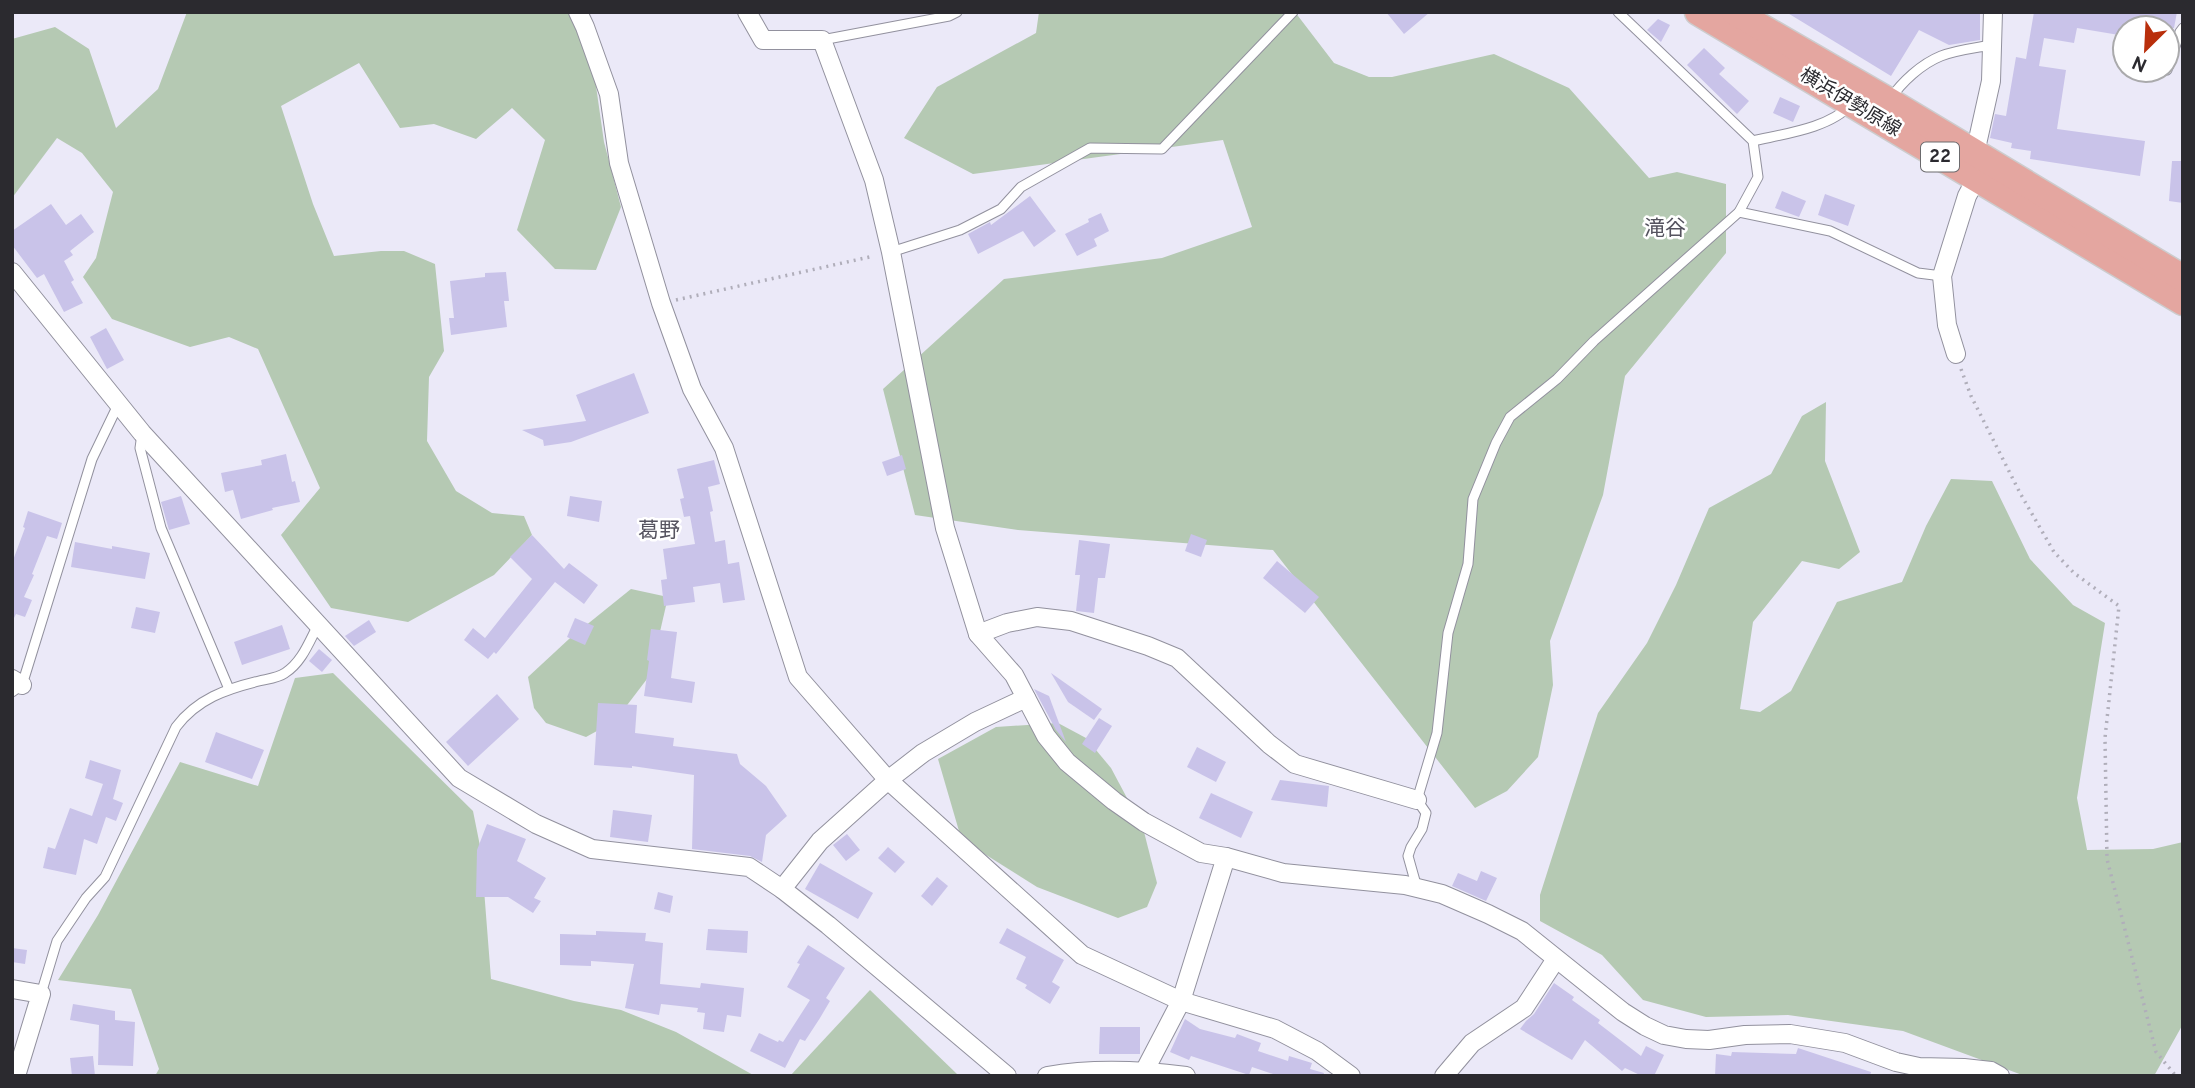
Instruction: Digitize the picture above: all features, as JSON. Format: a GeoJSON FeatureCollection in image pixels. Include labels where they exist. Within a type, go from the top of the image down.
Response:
{"type":"FeatureCollection","features":[{"type":"Feature","properties":{"kind":"main road","name":"横浜伊勢原線"},"geometry":{"type":"LineString","coordinates":[[1698,12],[1852,104],[1975,166],[2183,278]]}},
{"type":"Feature","properties":{"kind":"main road","name":"横浜伊勢原線"},"geometry":{"type":"LineString","coordinates":[[1735,12],[1889,101],[1975,166],[2183,302]]}},
{"type":"Feature","properties":{"kind":"street"},"geometry":{"type":"LineString","coordinates":[[578,12],[609,94],[619,163],[661,303],[692,389],[724,448],[798,677],[888,780],[1082,956],[1181,1001],[1275,1029],[1317,1051],[1351,1076]]}},
{"type":"Feature","properties":{"kind":"street"},"geometry":{"type":"LineString","coordinates":[[747,12],[763,40],[822,40],[874,180],[891,252],[945,528],[978,634],[1014,675],[1046,736],[1067,762],[1114,802],[1174,840],[1201,853],[1283,873],[1418,888],[1442,894],[1522,931],[1623,1012],[1664,1035],[1709,1040],[1745,1035],[1790,1034],[1845,1044],[1919,1068],[1964,1068],[1991,1071],[2000,1076]]}},
{"type":"Feature","properties":{"kind":"street"},"geometry":{"type":"LineString","coordinates":[[1956,354],[1947,325],[1942,276],[1975,166],[1992,81],[1993,12]]}},
{"type":"Feature","properties":{"kind":"street"},"geometry":{"type":"LineString","coordinates":[[12,272],[142,433],[459,778],[536,824],[592,849],[749,867],[828,925],[1007,1076]]}},
{"type":"Feature","properties":{"kind":"street"},"geometry":{"type":"LineString","coordinates":[[978,634],[1007,623],[1037,617],[1071,621],[1149,646],[1177,657],[1259,735],[1296,764],[1416,800]]}},
{"type":"Feature","properties":{"kind":"street"},"geometry":{"type":"LineString","coordinates":[[782,889],[820,841],[888,780],[923,753],[975,722],[1026,698]]}},
{"type":"Feature","properties":{"kind":"street"},"geometry":{"type":"LineString","coordinates":[[1147,1072],[1181,1001],[1226,857]]}},
{"type":"Feature","properties":{"kind":"street"},"geometry":{"type":"LineString","coordinates":[[1444,1076],[1472,1043],[1524,1008],[1556,959]]}},
{"type":"Feature","properties":{"kind":"street"},"geometry":{"type":"LineString","coordinates":[[12,989],[41,994],[16,1076]]}},
{"type":"Feature","properties":{"kind":"street"},"geometry":{"type":"LineString","coordinates":[[1047,1076],[1065,1073],[1147,1072],[1186,1076]]}},
{"type":"Feature","properties":{"kind":"lane"},"geometry":{"type":"LineString","coordinates":[[822,40],[949,16],[957,12]]}},
{"type":"Feature","properties":{"kind":"lane"},"geometry":{"type":"LineString","coordinates":[[891,252],[960,230],[1001,209],[1021,187],[1090,148],[1162,149],[1293,12]]}},
{"type":"Feature","properties":{"kind":"lane"},"geometry":{"type":"LineString","coordinates":[[1418,888],[1408,856],[1422,829],[1426,813],[1416,800],[1437,733],[1448,633],[1468,564],[1472,499],[1496,443],[1510,417],[1557,379],[1594,341],[1739,212],[1758,177],[1754,141],[1618,12]]}},
{"type":"Feature","properties":{"kind":"lane"},"geometry":{"type":"LineString","coordinates":[[1889,101],[1909,78],[1941,56],[1991,45]]}},
{"type":"Feature","properties":{"kind":"lane"},"geometry":{"type":"LineString","coordinates":[[1754,141],[1798,131],[1837,118],[1852,104]]}},
{"type":"Feature","properties":{"kind":"lane"},"geometry":{"type":"LineString","coordinates":[[1739,212],[1830,231],[1918,273],[1942,276]]}},
{"type":"Feature","properties":{"kind":"lane"},"geometry":{"type":"LineString","coordinates":[[16,686],[92,459],[118,405]]}},
{"type":"Feature","properties":{"kind":"lane"},"geometry":{"type":"LineString","coordinates":[[142,433],[140,448],[161,528],[229,689]]}},
{"type":"Feature","properties":{"kind":"lane"},"geometry":{"type":"LineString","coordinates":[[41,994],[58,941],[86,898],[105,877],[176,727],[187,713],[207,699],[229,689],[284,674],[300,659],[318,625]]}},
{"type":"Feature","properties":{"kind":"path"},"geometry":{"type":"LineString","coordinates":[[661,303],[891,252]]}},
{"type":"Feature","properties":{"kind":"path"},"geometry":{"type":"LineString","coordinates":[[1956,354],[1971,396],[2020,493],[2054,552],[2074,573],[2119,606],[2105,738],[2107,859],[2156,1052],[2176,1076]]}},
{"type":"Feature","properties":{"kind":"green space"},"geometry":{"type":"Polygon","coordinates":[[[187,12],[575,12],[592,58],[604,142],[621,207],[596,270],[555,269],[517,230],[545,140],[512,108],[476,139],[434,124],[400,128],[359,63],[281,106],[313,204],[334,256],[404,251],[435,264],[444,351],[429,377],[427,441],[456,491],[492,513],[524,516],[532,535],[494,575],[408,622],[331,608],[281,535],[320,488],[258,349],[229,337],[190,347],[112,319],[83,277],[96,258],[113,192],[82,153],[57,138],[12,198],[12,39],[55,27],[89,49],[116,128],[158,89],[187,12]]]}},
{"type":"Feature","properties":{"kind":"green space"},"geometry":{"type":"Polygon","coordinates":[[[1039,12],[1295,12],[1334,63],[1369,77],[1392,77],[1494,54],[1569,88],[1649,178],[1677,172],[1726,184],[1726,253],[1625,376],[1603,495],[1550,641],[1553,685],[1538,757],[1507,791],[1475,808],[1273,550],[1018,530],[915,515],[883,389],[1004,279],[1162,258],[1252,227],[1223,140],[973,174],[904,138],[937,87],[1036,33],[1039,12]]]}},
{"type":"Feature","properties":{"kind":"green space"},"geometry":{"type":"Polygon","coordinates":[[[1826,402],[1825,461],[1860,552],[1839,569],[1802,561],[1753,622],[1740,709],[1760,712],[1791,691],[1837,602],[1902,582],[1926,526],[1951,479],[1992,481],[2030,559],[2073,605],[2105,623],[2077,798],[2087,850],[2153,849],[2183,842],[2183,1024],[2154,1076],[2025,1076],[1903,1031],[1788,1015],[1706,1017],[1643,1000],[1602,955],[1540,921],[1540,895],[1598,713],[1647,643],[1676,585],[1709,508],[1771,474],[1802,416],[1826,402]]]}},
{"type":"Feature","properties":{"kind":"green space"},"geometry":{"type":"Polygon","coordinates":[[[631,589],[668,597],[650,675],[615,721],[586,737],[546,723],[534,708],[528,677],[569,639],[631,589]]]}},
{"type":"Feature","properties":{"kind":"green space"},"geometry":{"type":"Polygon","coordinates":[[[333,673],[473,811],[481,851],[491,979],[574,1001],[621,1010],[676,1032],[755,1076],[155,1076],[159,1069],[131,989],[58,980],[98,915],[180,762],[258,786],[295,678],[333,673]]]}},
{"type":"Feature","properties":{"kind":"green space"},"geometry":{"type":"Polygon","coordinates":[[[1058,723],[1086,738],[1111,768],[1143,828],[1157,883],[1147,907],[1118,918],[1037,887],[983,853],[959,831],[938,759],[996,727],[1058,723]]]}},
{"type":"Feature","properties":{"kind":"green space"},"geometry":{"type":"Polygon","coordinates":[[[870,990],[957,1074],[956,1076],[790,1076],[870,990]]]}},
{"type":"Feature","properties":{"kind":"building"},"geometry":{"type":"Polygon","coordinates":[[[1386,12],[1430,12],[1404,34],[1386,12]]]}},
{"type":"Feature","properties":{"kind":"building"},"geometry":{"type":"Polygon","coordinates":[[[1786,12],[1980,12],[1980,40],[1949,45],[1919,30],[1891,76],[1786,12]]]}},
{"type":"Feature","properties":{"kind":"building"},"geometry":{"type":"Polygon","coordinates":[[[2034,12],[2177,12],[2111,14],[2111,34],[2077,28],[2074,43],[2044,38],[2039,66],[2066,70],[2057,129],[2145,141],[2140,176],[2030,159],[2031,151],[2011,148],[2012,143],[1990,138],[1995,114],[2006,116],[2016,57],[2026,59],[2034,12]]]}},
{"type":"Feature","properties":{"kind":"building"},"geometry":{"type":"Polygon","coordinates":[[[1658,19],[1670,25],[1661,42],[1647,30],[1658,19]]]}},
{"type":"Feature","properties":{"kind":"building"},"geometry":{"type":"Polygon","coordinates":[[[1704,48],[1725,68],[1719,74],[1749,101],[1737,114],[1687,65],[1704,48]]]}},
{"type":"Feature","properties":{"kind":"building"},"geometry":{"type":"Polygon","coordinates":[[[1780,97],[1800,106],[1793,122],[1773,113],[1780,97]]]}},
{"type":"Feature","properties":{"kind":"building"},"geometry":{"type":"Polygon","coordinates":[[[2172,161],[2183,161],[2183,203],[2169,201],[2172,161]]]}},
{"type":"Feature","properties":{"kind":"building"},"geometry":{"type":"Polygon","coordinates":[[[1782,191],[1806,201],[1799,217],[1775,208],[1782,191]]]}},
{"type":"Feature","properties":{"kind":"building"},"geometry":{"type":"Polygon","coordinates":[[[1825,194],[1855,205],[1848,226],[1818,215],[1825,194]]]}},
{"type":"Feature","properties":{"kind":"building"},"geometry":{"type":"Polygon","coordinates":[[[1030,196],[1056,231],[1034,247],[1023,231],[978,254],[968,234],[990,222],[991,225],[1030,196]]]}},
{"type":"Feature","properties":{"kind":"building"},"geometry":{"type":"Polygon","coordinates":[[[51,204],[66,225],[81,214],[94,232],[70,251],[73,255],[64,261],[74,280],[71,282],[83,303],[64,312],[44,274],[37,278],[12,245],[12,231],[51,204]]]}},
{"type":"Feature","properties":{"kind":"building"},"geometry":{"type":"Polygon","coordinates":[[[1101,213],[1109,231],[1094,239],[1097,246],[1077,256],[1065,234],[1101,213]]]}},
{"type":"Feature","properties":{"kind":"building"},"geometry":{"type":"Polygon","coordinates":[[[506,272],[509,301],[504,301],[507,327],[451,335],[449,318],[454,318],[450,281],[485,277],[485,273],[506,272]]]}},
{"type":"Feature","properties":{"kind":"building"},"geometry":{"type":"Polygon","coordinates":[[[106,328],[124,360],[107,369],[90,337],[106,328]]]}},
{"type":"Feature","properties":{"kind":"building"},"geometry":{"type":"Polygon","coordinates":[[[634,373],[649,413],[571,442],[544,446],[543,440],[522,430],[586,421],[576,395],[634,373]]]}},
{"type":"Feature","properties":{"kind":"building"},"geometry":{"type":"Polygon","coordinates":[[[286,454],[300,502],[241,519],[233,490],[225,492],[221,473],[262,465],[261,460],[286,454]]]}},
{"type":"Feature","properties":{"kind":"building"},"geometry":{"type":"Polygon","coordinates":[[[902,455],[906,469],[887,476],[882,462],[902,455]]]}},
{"type":"Feature","properties":{"kind":"building"},"geometry":{"type":"Polygon","coordinates":[[[714,460],[720,484],[708,487],[715,542],[725,540],[728,564],[739,562],[745,600],[723,603],[720,583],[693,587],[695,602],[664,606],[661,580],[667,579],[663,549],[695,544],[690,516],[684,517],[680,499],[684,498],[677,469],[714,460]]]}},
{"type":"Feature","properties":{"kind":"building"},"geometry":{"type":"Polygon","coordinates":[[[181,496],[190,524],[169,530],[161,502],[181,496]]]}},
{"type":"Feature","properties":{"kind":"building"},"geometry":{"type":"Polygon","coordinates":[[[570,496],[602,501],[599,522],[567,516],[570,496]]]}},
{"type":"Feature","properties":{"kind":"building"},"geometry":{"type":"Polygon","coordinates":[[[28,511],[62,523],[57,539],[47,536],[32,574],[34,575],[24,597],[32,600],[25,617],[16,614],[12,622],[12,563],[25,528],[23,527],[28,511]]]}},
{"type":"Feature","properties":{"kind":"building"},"geometry":{"type":"Polygon","coordinates":[[[1191,534],[1207,540],[1201,557],[1185,551],[1191,534]]]}},
{"type":"Feature","properties":{"kind":"building"},"geometry":{"type":"Polygon","coordinates":[[[532,535],[564,569],[569,563],[598,585],[584,604],[555,582],[496,654],[494,652],[488,659],[464,640],[473,628],[485,638],[532,579],[510,557],[532,535]]]}},
{"type":"Feature","properties":{"kind":"building"},"geometry":{"type":"Polygon","coordinates":[[[1079,540],[1110,544],[1105,578],[1098,578],[1094,613],[1076,611],[1080,575],[1075,575],[1079,540]]]}},
{"type":"Feature","properties":{"kind":"building"},"geometry":{"type":"Polygon","coordinates":[[[75,542],[150,553],[145,579],[71,567],[75,542]]]}},
{"type":"Feature","properties":{"kind":"building"},"geometry":{"type":"Polygon","coordinates":[[[1277,561],[1319,597],[1305,613],[1263,578],[1277,561]]]}},
{"type":"Feature","properties":{"kind":"building"},"geometry":{"type":"Polygon","coordinates":[[[136,607],[160,612],[155,633],[131,628],[136,607]]]}},
{"type":"Feature","properties":{"kind":"building"},"geometry":{"type":"Polygon","coordinates":[[[575,618],[594,626],[585,645],[567,637],[575,618]]]}},
{"type":"Feature","properties":{"kind":"building"},"geometry":{"type":"Polygon","coordinates":[[[369,620],[376,632],[354,646],[345,636],[369,620]]]}},
{"type":"Feature","properties":{"kind":"building"},"geometry":{"type":"Polygon","coordinates":[[[282,625],[290,649],[242,665],[234,642],[282,625]]]}},
{"type":"Feature","properties":{"kind":"building"},"geometry":{"type":"Polygon","coordinates":[[[651,629],[677,632],[671,678],[695,682],[692,703],[644,696],[651,629]]]}},
{"type":"Feature","properties":{"kind":"building"},"geometry":{"type":"Polygon","coordinates":[[[319,649],[332,660],[322,672],[309,661],[319,649]]]}},
{"type":"Feature","properties":{"kind":"building"},"geometry":{"type":"Polygon","coordinates":[[[1051,673],[1102,709],[1094,720],[1068,702],[1051,673]]]}},
{"type":"Feature","properties":{"kind":"building"},"geometry":{"type":"Polygon","coordinates":[[[1034,689],[1049,696],[1066,742],[1056,730],[1034,689]]]}},
{"type":"Feature","properties":{"kind":"building"},"geometry":{"type":"Polygon","coordinates":[[[497,694],[519,719],[468,766],[446,742],[497,694]]]}},
{"type":"Feature","properties":{"kind":"building"},"geometry":{"type":"Polygon","coordinates":[[[598,703],[637,705],[635,733],[674,738],[673,746],[737,754],[740,764],[766,786],[787,816],[766,835],[762,862],[750,856],[692,849],[694,775],[632,766],[594,765],[598,703]]]}},
{"type":"Feature","properties":{"kind":"building"},"geometry":{"type":"Polygon","coordinates":[[[1099,718],[1112,726],[1095,753],[1082,744],[1099,718]]]}},
{"type":"Feature","properties":{"kind":"building"},"geometry":{"type":"Polygon","coordinates":[[[216,732],[264,750],[252,779],[205,762],[216,732]]]}},
{"type":"Feature","properties":{"kind":"building"},"geometry":{"type":"Polygon","coordinates":[[[1197,747],[1226,762],[1216,782],[1187,767],[1197,747]]]}},
{"type":"Feature","properties":{"kind":"building"},"geometry":{"type":"Polygon","coordinates":[[[90,760],[121,770],[113,799],[123,803],[116,821],[106,817],[97,844],[84,839],[76,875],[43,868],[48,847],[55,849],[70,808],[92,816],[103,784],[85,778],[90,760]]]}},
{"type":"Feature","properties":{"kind":"building"},"geometry":{"type":"Polygon","coordinates":[[[1280,780],[1329,786],[1327,807],[1271,800],[1280,780]]]}},
{"type":"Feature","properties":{"kind":"building"},"geometry":{"type":"Polygon","coordinates":[[[1211,793],[1253,812],[1241,838],[1199,818],[1211,793]]]}},
{"type":"Feature","properties":{"kind":"building"},"geometry":{"type":"Polygon","coordinates":[[[613,810],[652,815],[648,842],[610,837],[613,810]]]}},
{"type":"Feature","properties":{"kind":"building"},"geometry":{"type":"Polygon","coordinates":[[[487,824],[526,839],[517,861],[546,878],[534,898],[541,901],[533,913],[508,897],[476,897],[477,850],[487,824]]]}},
{"type":"Feature","properties":{"kind":"building"},"geometry":{"type":"Polygon","coordinates":[[[847,834],[860,850],[846,861],[833,845],[847,834]]]}},
{"type":"Feature","properties":{"kind":"building"},"geometry":{"type":"Polygon","coordinates":[[[888,847],[905,862],[895,873],[878,858],[888,847]]]}},
{"type":"Feature","properties":{"kind":"building"},"geometry":{"type":"Polygon","coordinates":[[[820,863],[873,893],[858,919],[805,889],[820,863]]]}},
{"type":"Feature","properties":{"kind":"building"},"geometry":{"type":"Polygon","coordinates":[[[1481,871],[1497,878],[1486,901],[1452,886],[1458,873],[1477,881],[1481,871]]]}},
{"type":"Feature","properties":{"kind":"building"},"geometry":{"type":"Polygon","coordinates":[[[937,877],[948,886],[932,906],[921,896],[937,877]]]}},
{"type":"Feature","properties":{"kind":"building"},"geometry":{"type":"Polygon","coordinates":[[[658,892],[673,896],[670,913],[654,909],[658,892]]]}},
{"type":"Feature","properties":{"kind":"building"},"geometry":{"type":"Polygon","coordinates":[[[1007,928],[1064,960],[1052,982],[1060,987],[1050,1004],[1016,979],[1026,957],[999,943],[1007,928]]]}},
{"type":"Feature","properties":{"kind":"building"},"geometry":{"type":"Polygon","coordinates":[[[708,929],[748,931],[747,953],[706,950],[708,929]]]}},
{"type":"Feature","properties":{"kind":"building"},"geometry":{"type":"Polygon","coordinates":[[[596,931],[646,933],[645,941],[663,943],[660,984],[700,988],[701,983],[744,988],[741,1017],[727,1015],[724,1032],[703,1029],[705,1013],[697,1012],[698,1008],[661,1004],[659,1015],[625,1008],[634,964],[591,961],[591,966],[560,965],[560,934],[596,935],[596,931]]]}},
{"type":"Feature","properties":{"kind":"building"},"geometry":{"type":"Polygon","coordinates":[[[808,945],[845,968],[826,998],[830,1001],[820,1018],[805,1041],[800,1039],[785,1068],[750,1051],[759,1033],[783,1042],[810,1000],[787,987],[808,945]]]}},
{"type":"Feature","properties":{"kind":"building"},"geometry":{"type":"Polygon","coordinates":[[[12,948],[27,950],[25,964],[12,962],[12,948]]]}},
{"type":"Feature","properties":{"kind":"building"},"geometry":{"type":"Polygon","coordinates":[[[1554,983],[1600,1020],[1598,1023],[1641,1056],[1646,1046],[1664,1055],[1654,1076],[1642,1076],[1625,1068],[1622,1071],[1585,1040],[1572,1060],[1520,1029],[1534,1014],[1554,983]]]}},
{"type":"Feature","properties":{"kind":"building"},"geometry":{"type":"Polygon","coordinates":[[[73,1004],[115,1011],[115,1020],[135,1022],[133,1066],[98,1065],[99,1025],[70,1020],[73,1004]]]}},
{"type":"Feature","properties":{"kind":"building"},"geometry":{"type":"Polygon","coordinates":[[[1185,1019],[1200,1029],[1235,1038],[1237,1034],[1261,1043],[1258,1051],[1288,1061],[1289,1056],[1312,1063],[1310,1069],[1324,1073],[1323,1076],[1279,1076],[1252,1067],[1249,1075],[1191,1056],[1189,1060],[1170,1052],[1185,1019]]]}},
{"type":"Feature","properties":{"kind":"building"},"geometry":{"type":"Polygon","coordinates":[[[1100,1027],[1140,1027],[1140,1054],[1099,1054],[1100,1027]]]}},
{"type":"Feature","properties":{"kind":"building"},"geometry":{"type":"Polygon","coordinates":[[[1798,1048],[1871,1072],[1870,1076],[1715,1076],[1716,1054],[1796,1054],[1798,1048]]]}},
{"type":"Feature","properties":{"kind":"building"},"geometry":{"type":"Polygon","coordinates":[[[93,1056],[95,1076],[72,1076],[70,1058],[93,1056]]]}},
{"type":"Feature","properties":{"kind":"district","name":"滝谷"},"geometry":{"type":"Point","coordinates":[1665,229]}},
{"type":"Feature","properties":{"kind":"district","name":"葛野"},"geometry":{"type":"Point","coordinates":[659,531]}}]}
